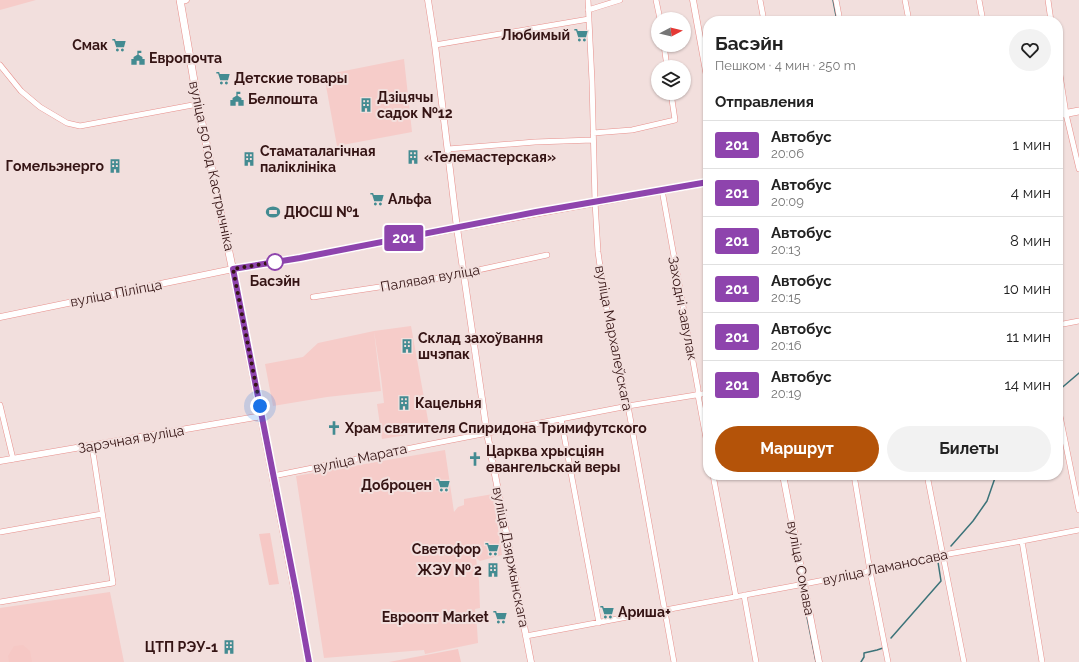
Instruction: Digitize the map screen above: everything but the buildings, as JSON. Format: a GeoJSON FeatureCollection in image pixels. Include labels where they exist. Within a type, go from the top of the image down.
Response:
{"type":"FeatureCollection","features":[{"type":"Feature","properties":{"kind":"main road","name":"вуліца 50 год Кастрычніка"},"geometry":{"type":"LineString","coordinates":[[182,0],[198,104],[233,269],[309,662]]}},
{"type":"Feature","properties":{"kind":"main road"},"geometry":{"type":"LineString","coordinates":[[1063,114],[1079,111]]}},
{"type":"Feature","properties":{"kind":"main road"},"geometry":{"type":"LineString","coordinates":[[233,269],[300,258],[703,183]]}},
{"type":"Feature","properties":{"kind":"street","name":"вуліца Дзяржынскага"},"geometry":{"type":"LineString","coordinates":[[428,0],[487,433],[531,662]]}},
{"type":"Feature","properties":{"kind":"street","name":"вуліца Мархалеўскага"},"geometry":{"type":"LineString","coordinates":[[588,0],[598,252],[605,301],[628,406],[674,662]]}},
{"type":"Feature","properties":{"kind":"street"},"geometry":{"type":"LineString","coordinates":[[588,10],[620,0]]}},
{"type":"Feature","properties":{"kind":"street"},"geometry":{"type":"LineString","coordinates":[[656,0],[659,12]]}},
{"type":"Feature","properties":{"kind":"street"},"geometry":{"type":"LineString","coordinates":[[693,0],[703,55]]}},
{"type":"Feature","properties":{"kind":"street"},"geometry":{"type":"LineString","coordinates":[[760,0],[763,16]]}},
{"type":"Feature","properties":{"kind":"street"},"geometry":{"type":"LineString","coordinates":[[836,0],[839,16]]}},
{"type":"Feature","properties":{"kind":"street"},"geometry":{"type":"LineString","coordinates":[[905,0],[908,16]]}},
{"type":"Feature","properties":{"kind":"street"},"geometry":{"type":"LineString","coordinates":[[979,0],[982,16]]}},
{"type":"Feature","properties":{"kind":"street"},"geometry":{"type":"LineString","coordinates":[[1048,0],[1050,16]]}},
{"type":"Feature","properties":{"kind":"street"},"geometry":{"type":"LineString","coordinates":[[435,45],[589,19]]}},
{"type":"Feature","properties":{"kind":"street"},"geometry":{"type":"LineString","coordinates":[[0,65],[21,91],[40,107],[66,123],[80,126],[198,104]]}},
{"type":"Feature","properties":{"kind":"street"},"geometry":{"type":"LineString","coordinates":[[1063,94],[1079,169]]}},
{"type":"Feature","properties":{"kind":"street"},"geometry":{"type":"LineString","coordinates":[[593,133],[632,130],[676,120],[672,100]]}},
{"type":"Feature","properties":{"kind":"street"},"geometry":{"type":"LineString","coordinates":[[448,149],[535,142],[593,140]]}},
{"type":"Feature","properties":{"kind":"street","name":"Заходні завулак"},"geometry":{"type":"LineString","coordinates":[[662,190],[703,422]]}},
{"type":"Feature","properties":{"kind":"street","name":"Палявая вуліца"},"geometry":{"type":"LineString","coordinates":[[313,297],[464,273],[547,256]]}},
{"type":"Feature","properties":{"kind":"street","name":"вуліца Піліпца"},"geometry":{"type":"LineString","coordinates":[[0,317],[233,269]]}},
{"type":"Feature","properties":{"kind":"street"},"geometry":{"type":"LineString","coordinates":[[1063,324],[1079,321]]}},
{"type":"Feature","properties":{"kind":"street","name":"вуліца Марата"},"geometry":{"type":"LineString","coordinates":[[272,476],[628,406],[703,394]]}},
{"type":"Feature","properties":{"kind":"street"},"geometry":{"type":"LineString","coordinates":[[0,405],[13,460]]}},
{"type":"Feature","properties":{"kind":"street","name":"Зарэчная вуліца"},"geometry":{"type":"LineString","coordinates":[[0,461],[13,460],[262,416]]}},
{"type":"Feature","properties":{"kind":"street"},"geometry":{"type":"LineString","coordinates":[[561,419],[599,623]]}},
{"type":"Feature","properties":{"kind":"street"},"geometry":{"type":"LineString","coordinates":[[1063,431],[1079,510]]}},
{"type":"Feature","properties":{"kind":"street"},"geometry":{"type":"LineString","coordinates":[[0,602],[113,583],[92,446]]}},
{"type":"Feature","properties":{"kind":"street"},"geometry":{"type":"LineString","coordinates":[[714,480],[736,597]]}},
{"type":"Feature","properties":{"kind":"street","name":"вуліца Сомава"},"geometry":{"type":"LineString","coordinates":[[784,480],[818,662]]}},
{"type":"Feature","properties":{"kind":"street"},"geometry":{"type":"LineString","coordinates":[[855,480],[870,571],[888,662]]}},
{"type":"Feature","properties":{"kind":"street"},"geometry":{"type":"LineString","coordinates":[[928,480],[964,662]]}},
{"type":"Feature","properties":{"kind":"street"},"geometry":{"type":"LineString","coordinates":[[0,532],[102,514]]}},
{"type":"Feature","properties":{"kind":"street","name":"вуліца Ламаносава"},"geometry":{"type":"LineString","coordinates":[[526,636],[804,584],[943,555],[1079,530]]}},
{"type":"Feature","properties":{"kind":"street"},"geometry":{"type":"LineString","coordinates":[[1022,541],[1042,662]]}},
{"type":"Feature","properties":{"kind":"street"},"geometry":{"type":"LineString","coordinates":[[744,595],[756,662]]}},
{"type":"Feature","properties":{"kind":"shaded area"},"geometry":{"type":"Polygon","coordinates":[[[0,0],[36,0],[0,10],[0,0]]]}},
{"type":"Feature","properties":{"kind":"shaded area"},"geometry":{"type":"Polygon","coordinates":[[[404,59],[412,132],[337,146],[324,75],[404,59]]]}},
{"type":"Feature","properties":{"kind":"shaded area"},"geometry":{"type":"Polygon","coordinates":[[[411,326],[430,431],[382,439],[377,404],[384,403],[374,331],[411,326]]]}},
{"type":"Feature","properties":{"kind":"shaded area"},"geometry":{"type":"Polygon","coordinates":[[[374,331],[381,391],[327,397],[273,406],[265,364],[303,357],[318,343],[374,331]]]}},
{"type":"Feature","properties":{"kind":"shaded area"},"geometry":{"type":"Polygon","coordinates":[[[445,450],[454,512],[458,507],[464,505],[464,499],[493,494],[502,555],[480,561],[476,558],[480,608],[475,609],[478,643],[425,654],[424,650],[324,658],[296,476],[445,450]]]}},
{"type":"Feature","properties":{"kind":"shaded area"},"geometry":{"type":"Polygon","coordinates":[[[270,533],[279,584],[269,585],[259,534],[270,533]]]}},
{"type":"Feature","properties":{"kind":"shaded area"},"geometry":{"type":"Polygon","coordinates":[[[110,592],[124,662],[0,662],[0,608],[110,592]]]}},
{"type":"Feature","properties":{"kind":"shaded area"},"geometry":{"type":"Polygon","coordinates":[[[23,645],[30,651],[32,662],[9,662],[8,656],[14,646],[23,645]]]}},
{"type":"Feature","properties":{"kind":"shaded area"},"geometry":{"type":"Polygon","coordinates":[[[458,649],[461,662],[389,662],[458,649]]]}},
{"type":"Feature","properties":{"kind":"waterway"},"geometry":{"type":"LineString","coordinates":[[833,0],[836,16]]}},
{"type":"Feature","properties":{"kind":"waterway"},"geometry":{"type":"LineString","coordinates":[[1063,387],[1079,373]]}},
{"type":"Feature","properties":{"kind":"waterway"},"geometry":{"type":"LineString","coordinates":[[951,546],[973,521],[987,501],[994,480]]}},
{"type":"Feature","properties":{"kind":"waterway"},"geometry":{"type":"LineString","coordinates":[[891,638],[941,581],[938,562]]}},
{"type":"Feature","properties":{"kind":"waterway"},"geometry":{"type":"LineString","coordinates":[[801,587],[816,662]]}},
{"type":"Feature","properties":{"kind":"waterway"},"geometry":{"type":"LineString","coordinates":[[861,662],[864,657],[864,653],[883,648]]}},
{"type":"Feature","properties":{"kind":"bus line","name":"201"},"geometry":{"type":"LineString","coordinates":[[309,662],[233,269],[300,258],[536,212],[703,183]]}},
{"type":"Feature","properties":{"kind":"place","name":"Любимый"},"geometry":{"type":"Point","coordinates":[581,35]}},
{"type":"Feature","properties":{"kind":"place","name":"Смак"},"geometry":{"type":"Point","coordinates":[119,45]}},
{"type":"Feature","properties":{"kind":"place","name":"Европочта"},"geometry":{"type":"Point","coordinates":[138,58]}},
{"type":"Feature","properties":{"kind":"place","name":"Детские товары"},"geometry":{"type":"Point","coordinates":[223,78]}},
{"type":"Feature","properties":{"kind":"place","name":"Белпошта"},"geometry":{"type":"Point","coordinates":[237,99]}},
{"type":"Feature","properties":{"kind":"place","name":"Дзіцячы садок №12"},"geometry":{"type":"Point","coordinates":[366,105]}},
{"type":"Feature","properties":{"kind":"place","name":"«Телемастерская»"},"geometry":{"type":"Point","coordinates":[413,157]}},
{"type":"Feature","properties":{"kind":"place","name":"Стаматалагічная паліклініка"},"geometry":{"type":"Point","coordinates":[249,159]}},
{"type":"Feature","properties":{"kind":"place","name":"Гомельэнерго"},"geometry":{"type":"Point","coordinates":[115,166]}},
{"type":"Feature","properties":{"kind":"place","name":"Альфа"},"geometry":{"type":"Point","coordinates":[377,199]}},
{"type":"Feature","properties":{"kind":"place","name":"ДЮСШ №1"},"geometry":{"type":"Point","coordinates":[273,212]}},
{"type":"Feature","properties":{"kind":"place","name":"Басэйн"},"geometry":{"type":"Point","coordinates":[275,262]}},
{"type":"Feature","properties":{"kind":"place","name":"Склад захоўвання шчэпак"},"geometry":{"type":"Point","coordinates":[407,346]}},
{"type":"Feature","properties":{"kind":"place","name":"Кацельня"},"geometry":{"type":"Point","coordinates":[404,403]}},
{"type":"Feature","properties":{"kind":"place","name":"Храм святителя Спиридона Тримифутского"},"geometry":{"type":"Point","coordinates":[334,428]}},
{"type":"Feature","properties":{"kind":"place","name":"Царква хрысціян евангельскай веры"},"geometry":{"type":"Point","coordinates":[475,459]}},
{"type":"Feature","properties":{"kind":"place","name":"Доброцен"},"geometry":{"type":"Point","coordinates":[443,485]}},
{"type":"Feature","properties":{"kind":"place","name":"Светофор"},"geometry":{"type":"Point","coordinates":[492,549]}},
{"type":"Feature","properties":{"kind":"place","name":"ЖЭУ № 2"},"geometry":{"type":"Point","coordinates":[493,570]}},
{"type":"Feature","properties":{"kind":"place","name":"Ариша+"},"geometry":{"type":"Point","coordinates":[607,612]}},
{"type":"Feature","properties":{"kind":"place","name":"Евроопт Market"},"geometry":{"type":"Point","coordinates":[500,617]}},
{"type":"Feature","properties":{"kind":"place","name":"ЦТП РЭУ-1"},"geometry":{"type":"Point","coordinates":[229,647]}},
{"type":"Feature","properties":{"kind":"route"},"geometry":{"type":"LineString","coordinates":[[260,406],[233,269],[275,262]]}}]}
